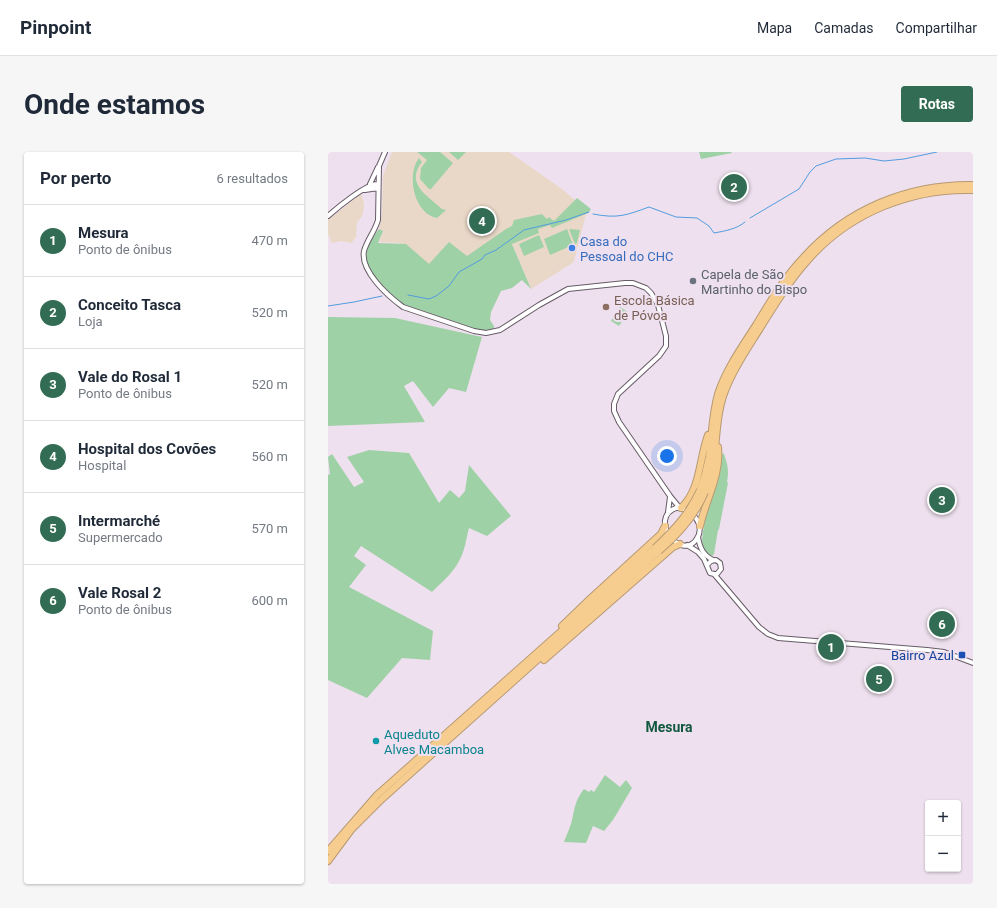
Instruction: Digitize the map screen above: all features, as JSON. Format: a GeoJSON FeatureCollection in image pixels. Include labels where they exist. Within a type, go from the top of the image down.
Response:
{"type":"FeatureCollection","features":[{"type":"Feature","properties":{"kind":"highway"},"geometry":{"type":"LineString","coordinates":[[703,491],[713,414],[723,381],[783,283],[802,259],[823,238],[852,217],[885,200],[902,194],[930,188],[973,185]]}},
{"type":"Feature","properties":{"kind":"highway"},"geometry":{"type":"LineString","coordinates":[[328,861],[351,830],[382,799],[657,550],[684,518],[703,491],[709,479],[714,458],[721,401],[731,376],[787,285],[817,250],[854,221],[887,204],[920,194],[973,190]]}},
{"type":"Feature","properties":{"kind":"highway"},"geometry":{"type":"LineString","coordinates":[[680,508],[688,499],[695,486],[701,467],[706,440],[712,424]]}},
{"type":"Feature","properties":{"kind":"highway"},"geometry":{"type":"LineString","coordinates":[[700,526],[702,515],[712,489],[717,470],[718,453],[716,434]]}},
{"type":"Feature","properties":{"kind":"highway"},"geometry":{"type":"LineString","coordinates":[[519,669],[534,652],[661,534],[665,526]]}},
{"type":"Feature","properties":{"kind":"highway"},"geometry":{"type":"LineString","coordinates":[[515,680],[529,672],[567,641],[673,547],[680,544]]}},
{"type":"Feature","properties":{"kind":"highway"},"geometry":{"type":"LineString","coordinates":[[328,851],[377,795],[519,669],[657,550]]}},
{"type":"Feature","properties":{"kind":"street"},"geometry":{"type":"LineString","coordinates":[[363,191],[368,186],[385,152]]}},
{"type":"Feature","properties":{"kind":"street"},"geometry":{"type":"LineString","coordinates":[[379,166],[378,220],[376,228],[365,250],[365,264],[374,279],[395,302],[403,307],[414,312],[474,331],[486,333],[500,330],[561,292],[576,287],[633,283],[646,288],[651,293],[658,305],[666,336],[666,346],[659,356],[618,394],[614,404],[614,410],[619,422],[673,501],[680,508],[692,513],[697,520],[700,526],[698,537],[699,545],[702,551],[705,555],[718,561],[722,566],[721,571],[716,574]]}},
{"type":"Feature","properties":{"kind":"street"},"geometry":{"type":"LineString","coordinates":[[368,186],[374,184],[378,186]]}},
{"type":"Feature","properties":{"kind":"street"},"geometry":{"type":"LineString","coordinates":[[328,216],[345,202],[363,191],[378,186]]}},
{"type":"Feature","properties":{"kind":"street"},"geometry":{"type":"LineString","coordinates":[[670,496],[668,512],[665,519],[665,526],[670,537],[680,544],[687,545],[698,552],[704,559],[709,571],[716,574],[718,580],[759,627],[773,637],[944,652],[973,663]]}},
{"type":"Feature","properties":{"kind":"street"},"geometry":{"type":"LineString","coordinates":[[673,501],[683,502],[688,499]]}},
{"type":"Feature","properties":{"kind":"street"},"geometry":{"type":"LineString","coordinates":[[668,512],[673,509],[680,508]]}},
{"type":"Feature","properties":{"kind":"street"},"geometry":{"type":"LineString","coordinates":[[687,545],[694,542],[698,537]]}},
{"type":"Feature","properties":{"kind":"street"},"geometry":{"type":"LineString","coordinates":[[707,566],[714,560]]}},
{"type":"Feature","properties":{"kind":"shaded area"},"geometry":{"type":"Polygon","coordinates":[[[392,152],[509,152],[562,189],[589,212],[586,214],[574,261],[531,289],[511,241],[435,295],[400,243],[379,242],[383,231],[379,229],[382,214],[383,176],[392,152]]]}},
{"type":"Feature","properties":{"kind":"shaded area"},"geometry":{"type":"Polygon","coordinates":[[[361,194],[364,209],[362,216],[357,223],[356,237],[351,243],[341,241],[332,243],[328,234],[328,220],[361,194]]]}},
{"type":"Feature","properties":{"kind":"green space"},"geometry":{"type":"Polygon","coordinates":[[[417,152],[440,152],[453,163],[431,189],[429,189],[420,179],[421,168],[427,160],[417,152]]]}},
{"type":"Feature","properties":{"kind":"green space"},"geometry":{"type":"Polygon","coordinates":[[[449,152],[466,152],[458,160],[449,152]]]}},
{"type":"Feature","properties":{"kind":"green space"},"geometry":{"type":"Polygon","coordinates":[[[699,152],[731,152],[732,153],[701,159],[699,152]]]}},
{"type":"Feature","properties":{"kind":"green space"},"geometry":{"type":"Polygon","coordinates":[[[419,158],[422,162],[417,170],[417,183],[425,194],[442,209],[446,210],[437,218],[429,215],[423,209],[414,193],[413,174],[415,165],[419,158]]]}},
{"type":"Feature","properties":{"kind":"green space"},"geometry":{"type":"Polygon","coordinates":[[[577,198],[591,209],[588,213],[552,228],[550,225],[538,229],[539,233],[512,244],[531,289],[522,280],[512,288],[501,291],[491,312],[490,320],[494,328],[491,329],[475,329],[404,305],[378,280],[370,270],[368,264],[368,246],[379,229],[383,231],[378,243],[406,244],[429,264],[449,242],[467,256],[512,226],[514,220],[542,214],[547,219],[549,217],[554,221],[577,198]]]}},
{"type":"Feature","properties":{"kind":"green space"},"geometry":{"type":"Polygon","coordinates":[[[567,229],[573,245],[550,255],[544,239],[567,229]]]}},
{"type":"Feature","properties":{"kind":"green space"},"geometry":{"type":"Polygon","coordinates":[[[569,229],[580,230],[577,243],[575,244],[569,229]]]}},
{"type":"Feature","properties":{"kind":"green space"},"geometry":{"type":"Polygon","coordinates":[[[539,235],[544,247],[524,256],[519,244],[539,235]]]}},
{"type":"Feature","properties":{"kind":"green space"},"geometry":{"type":"Polygon","coordinates":[[[620,307],[628,312],[619,326],[611,321],[620,307]]]}},
{"type":"Feature","properties":{"kind":"green space"},"geometry":{"type":"Polygon","coordinates":[[[328,317],[395,318],[482,337],[466,392],[449,388],[433,407],[413,381],[404,386],[425,422],[328,426],[328,317]]]}},
{"type":"Feature","properties":{"kind":"green space"},"geometry":{"type":"Polygon","coordinates":[[[369,450],[409,453],[439,503],[450,490],[459,498],[465,491],[469,465],[511,516],[487,536],[469,528],[463,553],[454,570],[432,592],[361,546],[354,556],[366,565],[349,587],[433,631],[430,660],[402,658],[367,698],[328,680],[328,475],[330,474],[328,457],[332,454],[354,487],[364,482],[347,457],[369,450]]]}},
{"type":"Feature","properties":{"kind":"green space"},"geometry":{"type":"Polygon","coordinates":[[[721,453],[724,454],[727,465],[728,483],[714,554],[712,556],[703,549],[702,539],[706,511],[717,480],[721,453]]]}},
{"type":"Feature","properties":{"kind":"green space"},"geometry":{"type":"Polygon","coordinates":[[[605,775],[620,787],[626,780],[632,788],[613,820],[604,831],[593,826],[586,843],[564,842],[577,802],[584,789],[589,792],[591,790],[594,792],[605,775]]]}},
{"type":"Feature","properties":{"kind":"waterway"},"geometry":{"type":"LineString","coordinates":[[750,218],[799,189],[810,172],[816,166],[836,159],[865,158],[884,161],[904,159],[937,152]]}},
{"type":"Feature","properties":{"kind":"waterway"},"geometry":{"type":"LineString","coordinates":[[593,214],[616,216],[649,207],[676,217],[697,218],[709,226],[714,233],[735,228],[745,222]]}},
{"type":"Feature","properties":{"kind":"waterway"},"geometry":{"type":"LineString","coordinates":[[408,295],[429,299],[436,296],[449,286],[459,272],[482,259],[485,255],[496,250],[524,230],[566,220],[589,212]]}},
{"type":"Feature","properties":{"kind":"waterway"},"geometry":{"type":"LineString","coordinates":[[328,306],[382,296]]}},
{"type":"Feature","properties":{"kind":"place","name":"Conceito Tasca"},"geometry":{"type":"Point","coordinates":[734,187]}},
{"type":"Feature","properties":{"kind":"place","name":"Hospital dos Covões"},"geometry":{"type":"Point","coordinates":[482,221]}},
{"type":"Feature","properties":{"kind":"place","name":"Casa do Pessoal do CHC"},"geometry":{"type":"Point","coordinates":[572,248]}},
{"type":"Feature","properties":{"kind":"place","name":"Capela de São Martinho do Bispo"},"geometry":{"type":"Point","coordinates":[693,281]}},
{"type":"Feature","properties":{"kind":"place","name":"Escola Básica de Póvoa"},"geometry":{"type":"Point","coordinates":[606,307]}},
{"type":"Feature","properties":{"kind":"place","name":"Vale do Rosal 1"},"geometry":{"type":"Point","coordinates":[942,500]}},
{"type":"Feature","properties":{"kind":"place","name":"Vale Rosal 2"},"geometry":{"type":"Point","coordinates":[942,624]}},
{"type":"Feature","properties":{"kind":"place","name":"Mesura"},"geometry":{"type":"Point","coordinates":[831,647]}},
{"type":"Feature","properties":{"kind":"place","name":"Bairro Azul"},"geometry":{"type":"Point","coordinates":[962,655]}},
{"type":"Feature","properties":{"kind":"place","name":"Intermarché"},"geometry":{"type":"Point","coordinates":[879,679]}},
{"type":"Feature","properties":{"kind":"place","name":"Aqueduto Alves Macamboa"},"geometry":{"type":"Point","coordinates":[376,741]}},
{"type":"Feature","properties":{"kind":"district","name":"Mesura"},"geometry":{"type":"Point","coordinates":[669,727]}}]}
